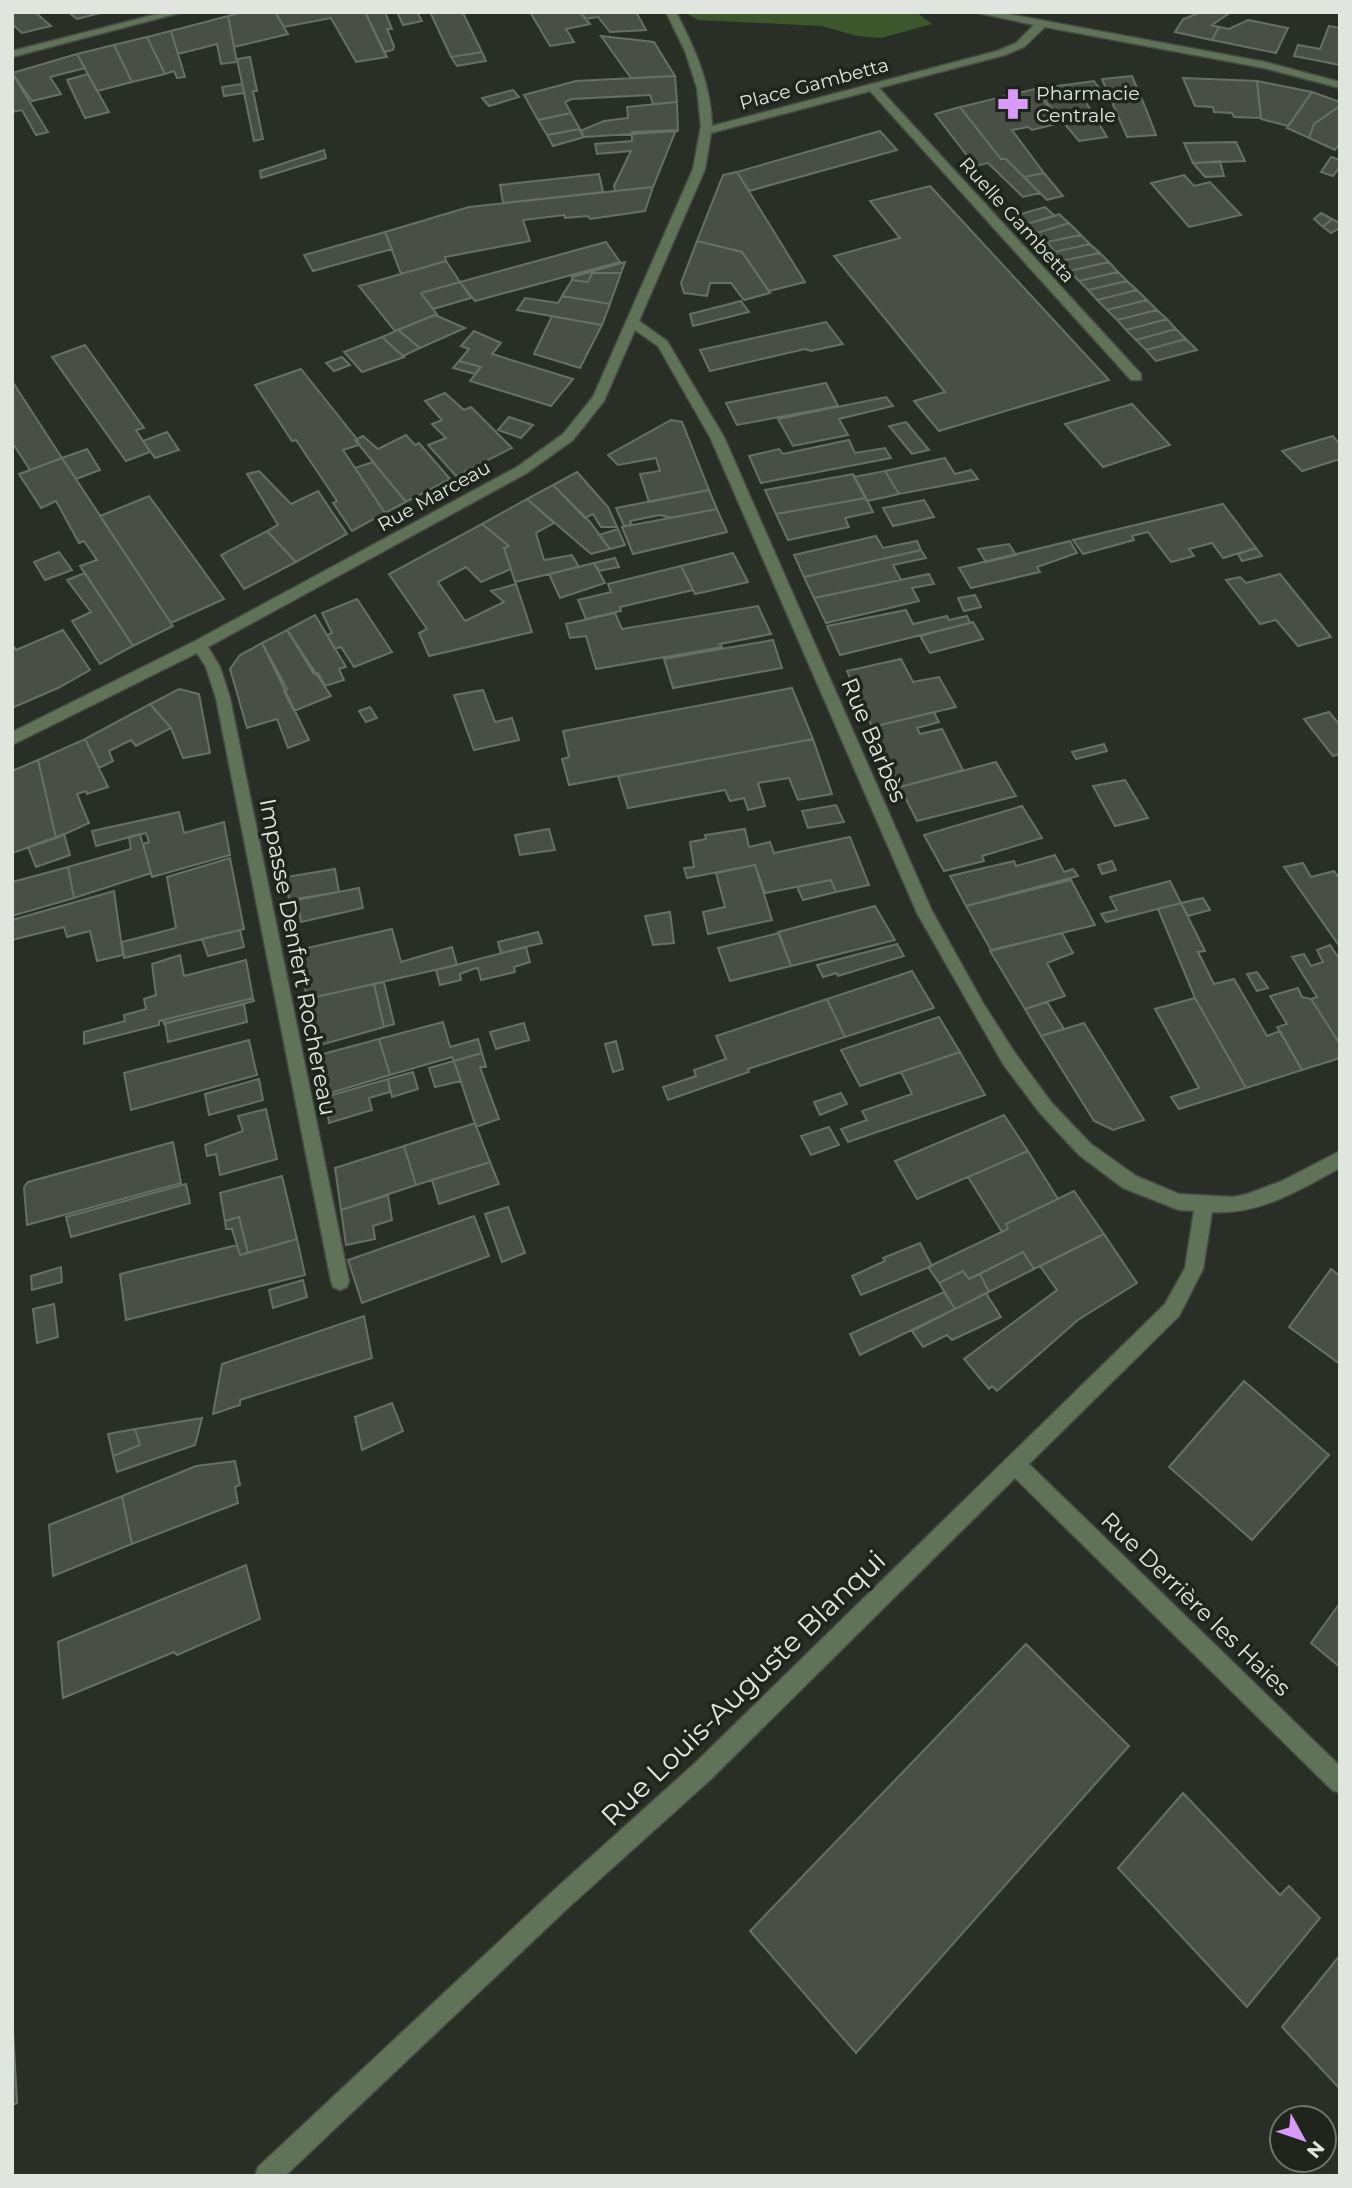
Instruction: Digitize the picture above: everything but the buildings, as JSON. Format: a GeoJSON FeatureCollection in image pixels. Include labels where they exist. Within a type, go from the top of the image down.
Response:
{"type":"FeatureCollection","features":[{"type":"Feature","properties":{"kind":"street"},"geometry":{"type":"LineString","coordinates":[[12,54],[178,12]]}},
{"type":"Feature","properties":{"kind":"street","name":"Place Gambetta"},"geometry":{"type":"LineString","coordinates":[[671,12],[699,71],[709,130],[1012,49],[1029,39],[1041,25]]}},
{"type":"Feature","properties":{"kind":"street"},"geometry":{"type":"LineString","coordinates":[[979,12],[1265,65],[1340,85]]}},
{"type":"Feature","properties":{"kind":"street","name":"Ruelle Gambetta"},"geometry":{"type":"LineString","coordinates":[[872,87],[1136,377]]}},
{"type":"Feature","properties":{"kind":"street","name":"Rue Marceau"},"geometry":{"type":"LineString","coordinates":[[12,739],[200,645],[522,470],[554,449],[581,423],[599,398],[699,169],[709,130]]}},
{"type":"Feature","properties":{"kind":"street","name":"Rue Barbès"},"geometry":{"type":"LineString","coordinates":[[634,323],[663,344],[718,437],[925,913],[941,943],[1027,1084],[1074,1141],[1097,1163],[1125,1181],[1177,1203],[1204,1207],[1236,1205],[1265,1196],[1340,1159]]}},
{"type":"Feature","properties":{"kind":"street","name":"Impasse Denfert Rochereau"},"geometry":{"type":"LineString","coordinates":[[200,645],[213,667],[223,698],[340,1281]]}},
{"type":"Feature","properties":{"kind":"street","name":"Rue Louis-Auguste Blanqui"},"geometry":{"type":"LineString","coordinates":[[267,2176],[561,1899],[702,1772],[1172,1310],[1194,1269],[1204,1207]]}},
{"type":"Feature","properties":{"kind":"street","name":"Rue Derrière les Haies"},"geometry":{"type":"LineString","coordinates":[[1015,1464],[1340,1782]]}},
{"type":"Feature","properties":{"kind":"green space"},"geometry":{"type":"Polygon","coordinates":[[[683,12],[916,12],[932,24],[881,38],[857,36],[822,26],[699,20],[683,12]]]}},
{"type":"Feature","properties":{"kind":"place","name":"Pharmacie Centrale"},"geometry":{"type":"Point","coordinates":[1013,104]}}]}
